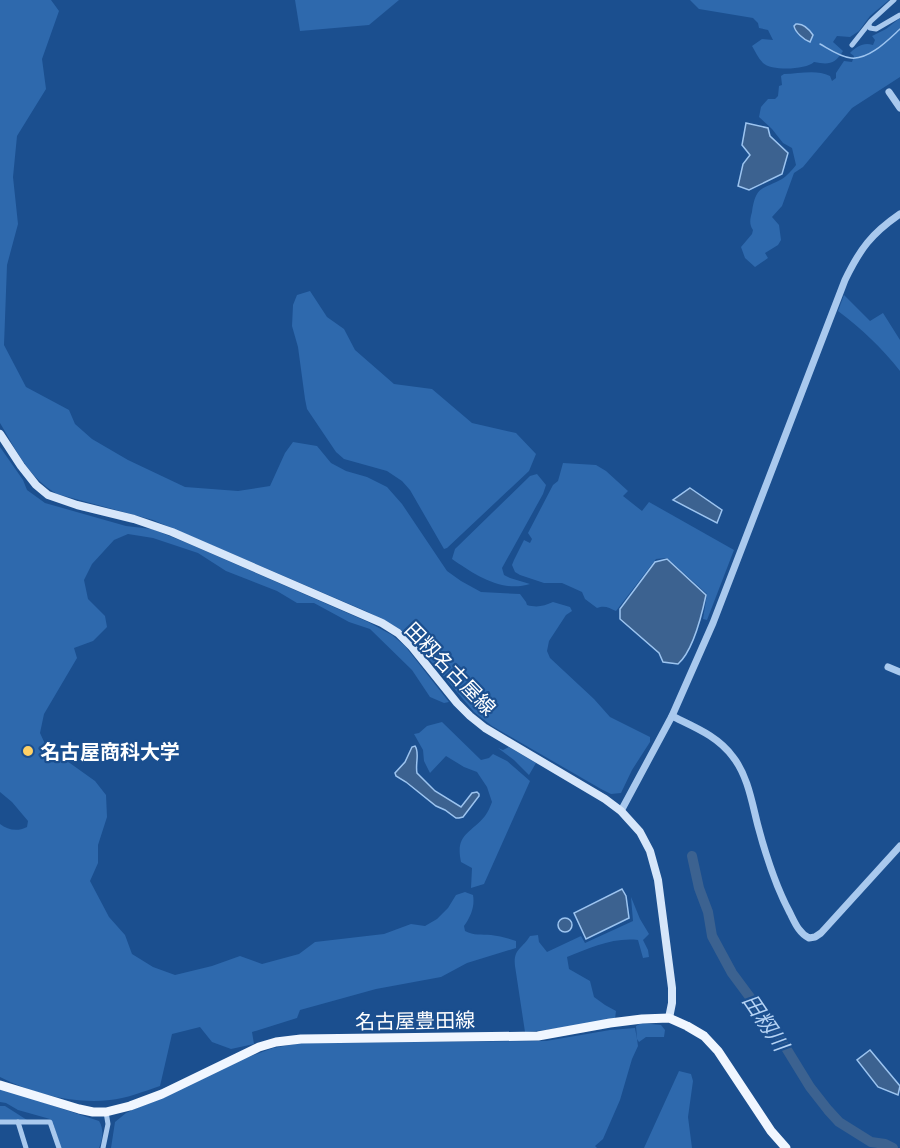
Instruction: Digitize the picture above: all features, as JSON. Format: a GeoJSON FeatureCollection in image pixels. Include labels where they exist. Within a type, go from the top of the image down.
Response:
{"type":"FeatureCollection","features":[{"type":"Feature","properties":{"kind":"main road","name":"田籾名古屋線"},"geometry":{"type":"LineString","coordinates":[[0,434],[21,466],[36,485],[48,495],[172,532],[382,623],[412,646],[457,703],[485,728],[605,799],[621,811],[640,832],[650,851],[658,880],[672,988],[669,1018]]}},
{"type":"Feature","properties":{"kind":"main road","name":"名古屋豊田線"},"geometry":{"type":"LineString","coordinates":[[0,1085],[79,1109],[106,1112],[162,1094],[259,1047],[276,1042],[538,1036],[610,1023],[669,1018],[704,1036],[718,1051],[771,1131],[786,1148]]}},
{"type":"Feature","properties":{"kind":"street"},"geometry":{"type":"LineString","coordinates":[[852,45],[871,21],[894,0]]}},
{"type":"Feature","properties":{"kind":"street"},"geometry":{"type":"LineString","coordinates":[[869,25],[870,28],[876,29],[900,15]]}},
{"type":"Feature","properties":{"kind":"street"},"geometry":{"type":"LineString","coordinates":[[889,92],[900,108]]}},
{"type":"Feature","properties":{"kind":"street"},"geometry":{"type":"LineString","coordinates":[[621,811],[672,716],[713,622],[844,280],[855,257],[865,244],[900,214]]}},
{"type":"Feature","properties":{"kind":"street"},"geometry":{"type":"LineString","coordinates":[[888,667],[900,672]]}},
{"type":"Feature","properties":{"kind":"street"},"geometry":{"type":"LineString","coordinates":[[672,716],[711,735],[734,757],[746,782],[778,890],[800,932],[809,939],[820,933],[900,846]]}},
{"type":"Feature","properties":{"kind":"street"},"geometry":{"type":"LineString","coordinates":[[103,1148],[108,1124],[106,1112]]}},
{"type":"Feature","properties":{"kind":"street"},"geometry":{"type":"LineString","coordinates":[[0,1122],[50,1122],[58,1148]]}},
{"type":"Feature","properties":{"kind":"street"},"geometry":{"type":"LineString","coordinates":[[18,1122],[26,1148]]}},
{"type":"Feature","properties":{"kind":"shaded area"},"geometry":{"type":"Polygon","coordinates":[[[0,0],[51,0],[59,11],[42,59],[46,89],[17,136],[13,177],[18,224],[7,265],[4,345],[26,387],[69,410],[75,424],[92,439],[128,460],[185,487],[238,491],[270,486],[285,453],[293,442],[317,446],[331,463],[387,487],[402,504],[447,571],[461,581],[481,592],[520,594],[527,605],[531,606],[553,602],[570,607],[572,611],[566,615],[549,641],[547,651],[550,658],[610,717],[650,737],[650,742],[632,770],[621,793],[611,794],[601,789],[492,726],[474,712],[417,645],[394,626],[368,612],[153,520],[57,494],[31,472],[0,423],[0,0]]]}},
{"type":"Feature","properties":{"kind":"shaded area"},"geometry":{"type":"Polygon","coordinates":[[[295,0],[399,0],[369,25],[300,31],[295,0]]]}},
{"type":"Feature","properties":{"kind":"shaded area"},"geometry":{"type":"Polygon","coordinates":[[[690,0],[889,0],[870,16],[859,31],[850,37],[837,36],[833,42],[843,51],[837,59],[828,63],[814,62],[804,67],[788,68],[767,66],[760,59],[752,46],[762,39],[773,40],[768,30],[759,28],[753,18],[699,9],[690,0]]]}},
{"type":"Feature","properties":{"kind":"shaded area"},"geometry":{"type":"Polygon","coordinates":[[[900,18],[900,77],[852,108],[803,167],[794,173],[782,206],[772,217],[779,225],[781,240],[778,245],[765,253],[768,258],[755,267],[745,258],[741,247],[752,234],[750,219],[756,197],[761,190],[784,178],[796,165],[792,148],[783,143],[759,117],[761,107],[768,99],[775,99],[778,96],[779,86],[782,85],[781,76],[784,74],[819,73],[830,76],[832,81],[836,78],[836,73],[844,61],[852,62],[854,56],[850,53],[864,44],[873,45],[875,40],[872,36],[900,18]]]}},
{"type":"Feature","properties":{"kind":"shaded area"},"geometry":{"type":"Polygon","coordinates":[[[803,25],[813,35],[810,42],[798,33],[794,26],[803,25]]]}},
{"type":"Feature","properties":{"kind":"shaded area"},"geometry":{"type":"Polygon","coordinates":[[[746,123],[768,128],[770,136],[788,153],[782,174],[749,190],[738,186],[743,164],[750,155],[742,145],[746,123]]]}},
{"type":"Feature","properties":{"kind":"shaded area"},"geometry":{"type":"Polygon","coordinates":[[[310,291],[327,317],[344,329],[355,350],[394,384],[432,389],[472,423],[516,433],[536,454],[529,471],[447,548],[444,549],[410,490],[402,481],[387,471],[344,459],[336,452],[307,409],[298,347],[292,326],[293,305],[297,295],[310,291]]]}},
{"type":"Feature","properties":{"kind":"shaded area"},"geometry":{"type":"Polygon","coordinates":[[[844,295],[870,321],[883,313],[900,340],[900,371],[871,339],[838,311],[844,295]]]}},
{"type":"Feature","properties":{"kind":"shaded area"},"geometry":{"type":"Polygon","coordinates":[[[0,447],[23,480],[27,490],[45,503],[126,526],[152,529],[368,622],[392,635],[405,646],[449,702],[444,703],[430,697],[412,670],[370,629],[349,622],[314,603],[297,603],[277,591],[226,571],[198,553],[153,538],[128,534],[114,540],[92,564],[84,580],[88,599],[105,616],[107,627],[93,641],[74,648],[77,658],[44,714],[40,733],[46,746],[95,781],[106,795],[107,817],[98,845],[98,863],[90,881],[109,917],[125,935],[132,954],[153,967],[175,975],[240,956],[262,964],[299,954],[315,942],[384,934],[411,924],[425,926],[437,919],[448,908],[456,895],[465,892],[473,895],[473,903],[472,911],[464,926],[465,931],[516,941],[516,948],[467,963],[441,977],[376,989],[300,1010],[297,1018],[252,1032],[254,1044],[231,1049],[212,1042],[200,1027],[172,1034],[160,1086],[122,1098],[96,1101],[68,1099],[40,1093],[0,1077],[0,824],[16,830],[27,827],[28,821],[0,792],[0,447]]]}},
{"type":"Feature","properties":{"kind":"shaded area"},"geometry":{"type":"Polygon","coordinates":[[[563,463],[596,465],[628,491],[623,496],[642,511],[649,502],[734,550],[707,620],[703,619],[707,594],[667,558],[656,559],[616,611],[605,607],[597,608],[585,599],[582,592],[562,583],[544,583],[515,572],[512,565],[514,560],[524,540],[530,543],[532,539],[528,533],[553,485],[558,481],[563,463]]]}},
{"type":"Feature","properties":{"kind":"shaded area"},"geometry":{"type":"Polygon","coordinates":[[[537,474],[546,485],[543,494],[502,568],[504,575],[530,584],[509,586],[498,584],[479,576],[452,559],[455,549],[530,476],[537,474]]]}},
{"type":"Feature","properties":{"kind":"shaded area"},"geometry":{"type":"Polygon","coordinates":[[[690,488],[722,510],[717,523],[673,500],[690,488]]]}},
{"type":"Feature","properties":{"kind":"shaded area"},"geometry":{"type":"Polygon","coordinates":[[[667,559],[706,595],[692,641],[678,664],[663,662],[659,653],[620,619],[620,609],[655,562],[667,559]]]}},
{"type":"Feature","properties":{"kind":"shaded area"},"geometry":{"type":"Polygon","coordinates":[[[442,722],[481,760],[493,754],[507,761],[530,781],[484,884],[471,888],[472,868],[461,862],[460,846],[465,835],[485,816],[492,802],[487,787],[477,772],[446,756],[430,773],[424,761],[423,750],[414,734],[427,726],[442,722]]]}},
{"type":"Feature","properties":{"kind":"shaded area"},"geometry":{"type":"Polygon","coordinates":[[[415,746],[417,773],[435,791],[461,807],[472,793],[479,794],[463,817],[456,818],[436,806],[396,776],[395,773],[405,762],[412,747],[415,746]]]}},
{"type":"Feature","properties":{"kind":"shaded area"},"geometry":{"type":"Polygon","coordinates":[[[509,747],[536,763],[529,775],[498,748],[503,750],[509,747]]]}},
{"type":"Feature","properties":{"kind":"shaded area"},"geometry":{"type":"Polygon","coordinates":[[[622,889],[626,896],[629,918],[586,939],[574,913],[622,889]]]}},
{"type":"Feature","properties":{"kind":"shaded area"},"geometry":{"type":"Polygon","coordinates":[[[631,897],[649,934],[643,940],[649,957],[643,958],[638,940],[629,939],[602,944],[567,957],[569,969],[590,981],[594,997],[616,1011],[615,1019],[525,1032],[515,966],[515,956],[519,950],[530,936],[538,935],[539,942],[547,952],[581,936],[585,943],[633,921],[631,897]]]}},
{"type":"Feature","properties":{"kind":"shaded area"},"geometry":{"type":"Polygon","coordinates":[[[562,918],[568,918],[572,925],[568,932],[562,932],[558,928],[558,922],[562,918]]]}},
{"type":"Feature","properties":{"kind":"shaded area"},"geometry":{"type":"Polygon","coordinates":[[[641,1023],[661,1025],[665,1030],[664,1037],[646,1037],[639,1042],[636,1026],[641,1023]]]}},
{"type":"Feature","properties":{"kind":"shaded area"},"geometry":{"type":"Polygon","coordinates":[[[635,1028],[638,1046],[620,1100],[603,1139],[595,1146],[597,1148],[111,1148],[115,1122],[126,1113],[240,1060],[273,1048],[301,1043],[546,1041],[635,1028]]]}},
{"type":"Feature","properties":{"kind":"shaded area"},"geometry":{"type":"Polygon","coordinates":[[[870,1050],[900,1086],[898,1095],[878,1087],[857,1060],[870,1050]]]}},
{"type":"Feature","properties":{"kind":"shaded area"},"geometry":{"type":"Polygon","coordinates":[[[679,1071],[691,1074],[693,1081],[688,1117],[692,1148],[644,1148],[679,1071]]]}},
{"type":"Feature","properties":{"kind":"shaded area"},"geometry":{"type":"Polygon","coordinates":[[[0,1088],[99,1121],[102,1134],[99,1148],[61,1148],[50,1119],[0,1102],[0,1088]]]}},
{"type":"Feature","properties":{"kind":"shaded area"},"geometry":{"type":"Polygon","coordinates":[[[0,1106],[5,1106],[27,1120],[0,1120],[0,1106]]]}},
{"type":"Feature","properties":{"kind":"waterway"},"geometry":{"type":"LineString","coordinates":[[820,44],[843,56],[858,58],[871,53],[900,29]]}},
{"type":"Feature","properties":{"kind":"waterway","name":"田籾川"},"geometry":{"type":"LineString","coordinates":[[692,856],[699,888],[708,912],[712,936],[732,973],[778,1035],[810,1087],[839,1122],[871,1142],[893,1148]]}},
{"type":"Feature","properties":{"kind":"place","name":"名古屋商科大学"},"geometry":{"type":"Point","coordinates":[28,751]}}]}
